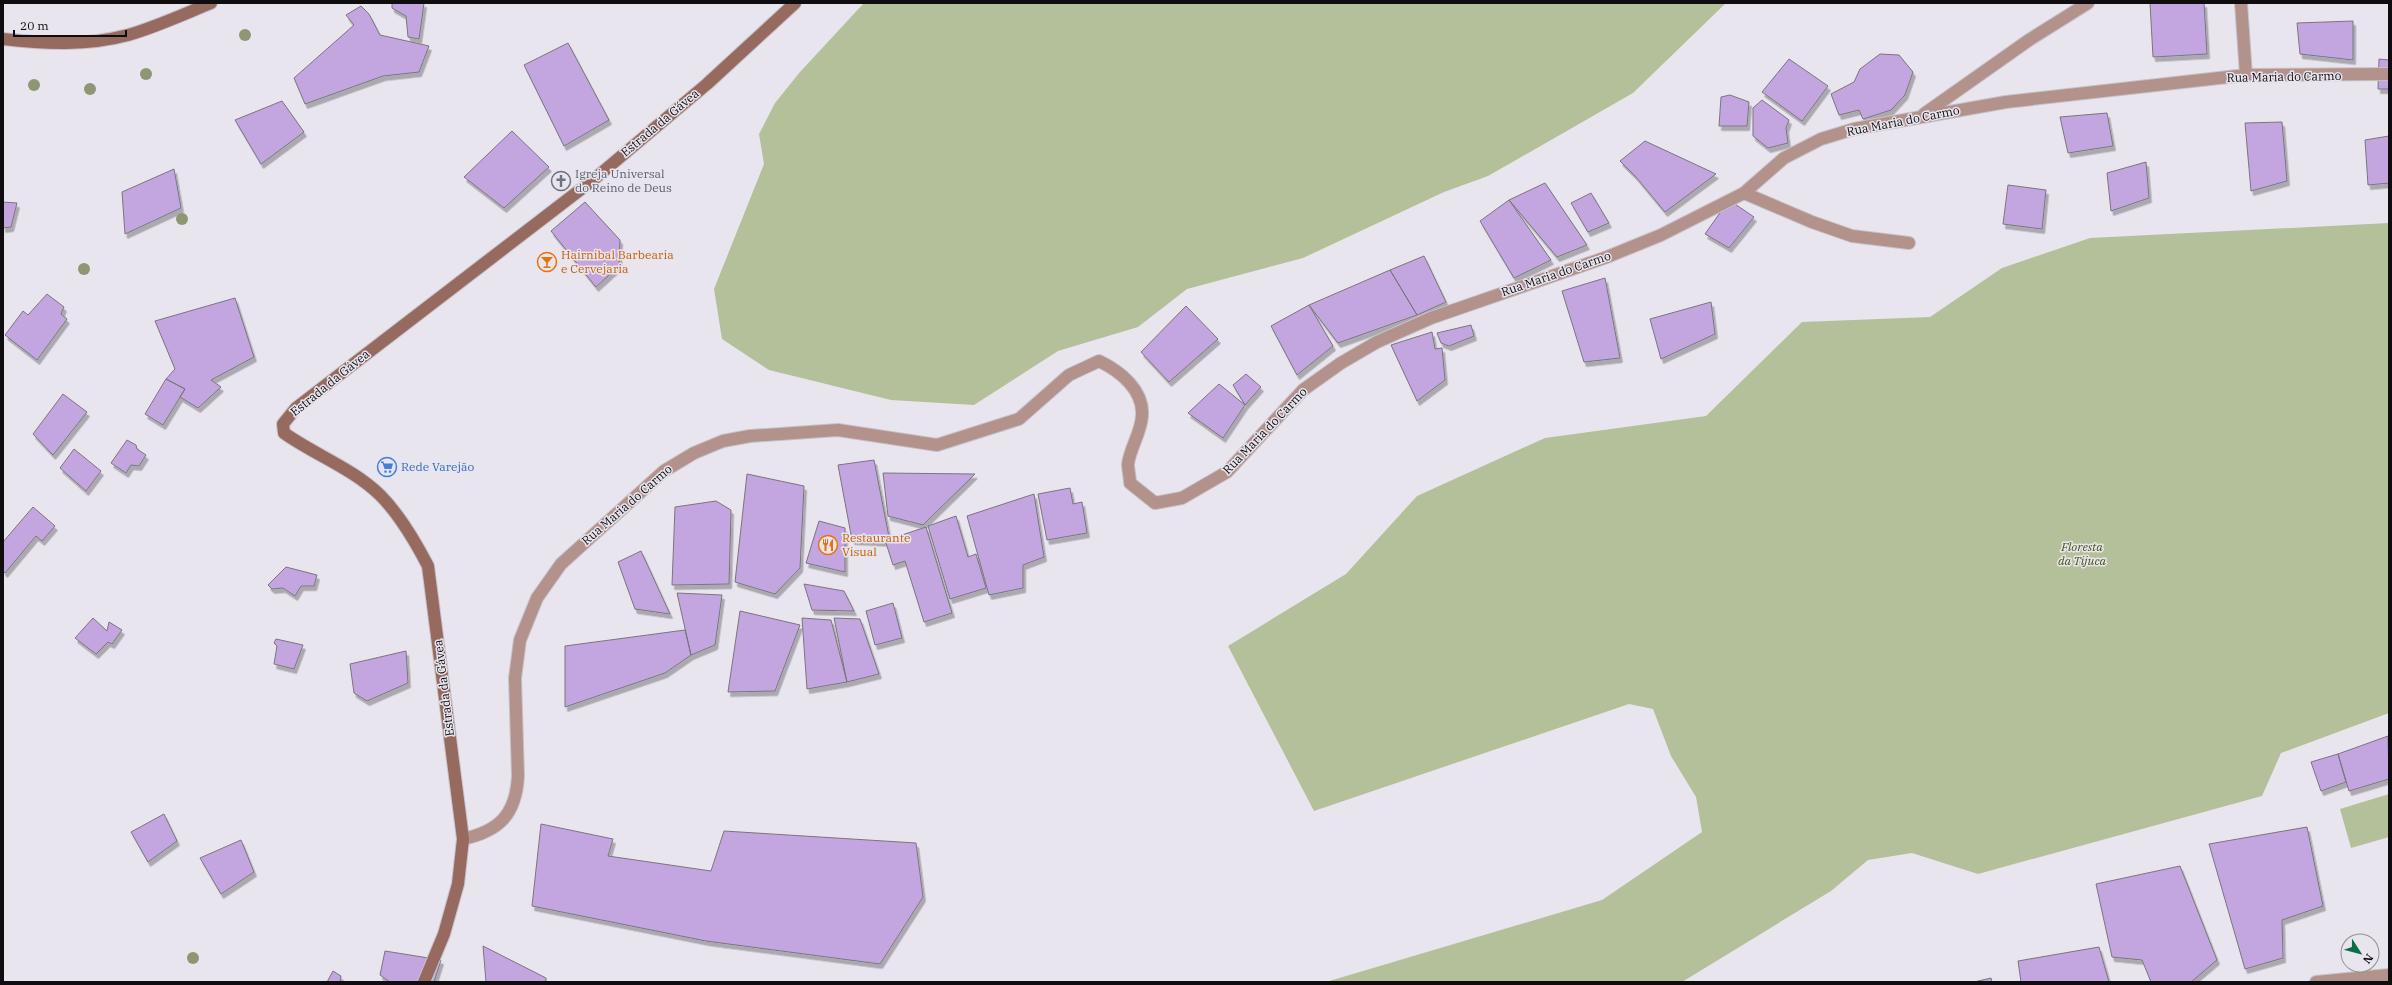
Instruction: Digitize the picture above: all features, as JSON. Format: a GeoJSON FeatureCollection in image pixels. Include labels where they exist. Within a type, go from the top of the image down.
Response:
{"type":"FeatureCollection","features":[{"type":"Feature","properties":{"kind":"street"},"geometry":{"type":"LineString","coordinates":[[3,39],[47,44],[100,41],[128,35],[211,3]]}},
{"type":"Feature","properties":{"kind":"street","name":"Estrada da Gávea"},"geometry":{"type":"LineString","coordinates":[[424,982],[444,934],[458,884],[462,839],[428,566],[409,532],[380,495],[343,468],[284,432],[283,424],[302,404],[594,180],[707,84],[795,3]]}},
{"type":"Feature","properties":{"kind":"street"},"geometry":{"type":"LineString","coordinates":[[1920,117],[2029,40],[2088,3]]}},
{"type":"Feature","properties":{"kind":"street"},"geometry":{"type":"LineString","coordinates":[[2241,3],[2246,76]]}},
{"type":"Feature","properties":{"kind":"street","name":"Rua Maria do Carmo"},"geometry":{"type":"LineString","coordinates":[[462,839],[482,835],[493,828],[505,817],[513,805],[517,792],[518,776],[516,678],[520,640],[537,598],[561,564],[588,537],[664,471],[694,453],[722,441],[750,436],[838,430],[937,445],[1019,419],[1069,376],[1099,361],[1112,367],[1127,380],[1138,395],[1142,416],[1128,465],[1130,482],[1155,503],[1182,498],[1228,472],[1303,390],[1341,363],[1377,342],[1431,318],[1607,257],[1661,235],[1744,192],[1784,158],[1821,139],[1854,129],[2006,102],[2246,76],[2389,74]]}},
{"type":"Feature","properties":{"kind":"street"},"geometry":{"type":"LineString","coordinates":[[1744,192],[1812,222],[1852,236],[1909,243]]}},
{"type":"Feature","properties":{"kind":"street"},"geometry":{"type":"LineString","coordinates":[[2316,982],[2389,975]]}},
{"type":"Feature","properties":{"kind":"green space"},"geometry":{"type":"Polygon","coordinates":[[[864,3],[1726,3],[1633,93],[1488,176],[1444,192],[1303,258],[1187,289],[1138,327],[1058,351],[974,405],[891,400],[769,370],[722,339],[714,289],[764,164],[759,134],[775,103],[800,72],[864,3]]]}},
{"type":"Feature","properties":{"kind":"green space","name":"Floresta da Tijuca"},"geometry":{"type":"Polygon","coordinates":[[[2389,223],[2389,713],[2281,753],[2262,796],[1978,874],[1912,853],[1868,860],[1831,891],[1682,982],[1326,982],[1602,900],[1702,832],[1696,797],[1671,756],[1653,709],[1629,704],[1314,811],[1228,646],[1346,574],[1417,496],[1545,438],[1706,416],[1802,322],[1930,317],[2002,268],[2090,238],[2389,223]]]}},
{"type":"Feature","properties":{"kind":"green space"},"geometry":{"type":"Polygon","coordinates":[[[2389,794],[2389,837],[2351,848],[2340,809],[2389,794]]]}},
{"type":"Feature","properties":{"kind":"building"},"geometry":{"type":"Polygon","coordinates":[[[392,3],[424,3],[419,39],[408,37],[406,16],[392,8],[392,3]]]}},
{"type":"Feature","properties":{"kind":"building"},"geometry":{"type":"Polygon","coordinates":[[[2150,3],[2204,3],[2207,54],[2153,57],[2150,3]]]}},
{"type":"Feature","properties":{"kind":"building"},"geometry":{"type":"Polygon","coordinates":[[[361,6],[369,14],[380,35],[429,46],[419,72],[383,76],[305,104],[294,78],[354,25],[346,15],[361,6]]]}},
{"type":"Feature","properties":{"kind":"building"},"geometry":{"type":"Polygon","coordinates":[[[2353,21],[2353,60],[2300,54],[2297,23],[2353,21]]]}},
{"type":"Feature","properties":{"kind":"building"},"geometry":{"type":"Polygon","coordinates":[[[568,43],[609,120],[564,146],[524,65],[568,43]]]}},
{"type":"Feature","properties":{"kind":"building"},"geometry":{"type":"Polygon","coordinates":[[[1880,54],[1899,55],[1913,72],[1905,95],[1891,110],[1863,119],[1859,110],[1839,115],[1831,94],[1854,82],[1860,69],[1880,54]]]}},
{"type":"Feature","properties":{"kind":"building"},"geometry":{"type":"Polygon","coordinates":[[[1789,59],[1828,86],[1802,121],[1762,92],[1789,59]]]}},
{"type":"Feature","properties":{"kind":"building"},"geometry":{"type":"Polygon","coordinates":[[[2379,59],[2389,60],[2389,89],[2378,89],[2379,59]]]}},
{"type":"Feature","properties":{"kind":"building"},"geometry":{"type":"Polygon","coordinates":[[[1730,95],[1749,102],[1747,126],[1719,126],[1721,97],[1730,95]]]}},
{"type":"Feature","properties":{"kind":"building"},"geometry":{"type":"Polygon","coordinates":[[[1762,100],[1789,120],[1786,128],[1788,143],[1768,148],[1753,136],[1753,108],[1762,100]]]}},
{"type":"Feature","properties":{"kind":"building"},"geometry":{"type":"Polygon","coordinates":[[[282,101],[304,132],[261,164],[235,120],[282,101]]]}},
{"type":"Feature","properties":{"kind":"building"},"geometry":{"type":"Polygon","coordinates":[[[2107,113],[2113,146],[2068,153],[2060,117],[2107,113]]]}},
{"type":"Feature","properties":{"kind":"building"},"geometry":{"type":"Polygon","coordinates":[[[2282,122],[2287,181],[2251,191],[2245,123],[2282,122]]]}},
{"type":"Feature","properties":{"kind":"building"},"geometry":{"type":"Polygon","coordinates":[[[512,131],[549,167],[504,208],[464,177],[512,131]]]}},
{"type":"Feature","properties":{"kind":"building"},"geometry":{"type":"Polygon","coordinates":[[[2389,136],[2389,183],[2368,185],[2365,140],[2389,136]]]}},
{"type":"Feature","properties":{"kind":"building"},"geometry":{"type":"Polygon","coordinates":[[[1645,141],[1716,174],[1665,212],[1636,177],[1620,161],[1645,141]]]}},
{"type":"Feature","properties":{"kind":"building"},"geometry":{"type":"Polygon","coordinates":[[[2146,162],[2149,198],[2111,211],[2107,173],[2146,162]]]}},
{"type":"Feature","properties":{"kind":"building"},"geometry":{"type":"Polygon","coordinates":[[[174,169],[181,208],[125,234],[122,192],[174,169]]]}},
{"type":"Feature","properties":{"kind":"building"},"geometry":{"type":"Polygon","coordinates":[[[1545,183],[1587,245],[1557,257],[1509,200],[1545,183]]]}},
{"type":"Feature","properties":{"kind":"building"},"geometry":{"type":"Polygon","coordinates":[[[2008,185],[2046,190],[2042,229],[2003,224],[2008,185]]]}},
{"type":"Feature","properties":{"kind":"building"},"geometry":{"type":"Polygon","coordinates":[[[1591,193],[1609,223],[1588,232],[1571,203],[1591,193]]]}},
{"type":"Feature","properties":{"kind":"building"},"geometry":{"type":"Polygon","coordinates":[[[1509,200],[1551,260],[1514,278],[1480,221],[1509,200]]]}},
{"type":"Feature","properties":{"kind":"building"},"geometry":{"type":"Polygon","coordinates":[[[1729,200],[1754,217],[1729,248],[1705,234],[1729,200]]]}},
{"type":"Feature","properties":{"kind":"building"},"geometry":{"type":"Polygon","coordinates":[[[3,202],[17,203],[11,227],[3,228],[3,202]]]}},
{"type":"Feature","properties":{"kind":"building"},"geometry":{"type":"Polygon","coordinates":[[[585,202],[620,240],[619,266],[596,287],[551,231],[585,202]]]}},
{"type":"Feature","properties":{"kind":"building"},"geometry":{"type":"Polygon","coordinates":[[[1424,256],[1446,302],[1417,315],[1390,270],[1424,256]]]}},
{"type":"Feature","properties":{"kind":"building"},"geometry":{"type":"Polygon","coordinates":[[[1390,270],[1417,315],[1338,343],[1309,305],[1390,270]]]}},
{"type":"Feature","properties":{"kind":"building"},"geometry":{"type":"Polygon","coordinates":[[[1605,278],[1620,358],[1584,362],[1562,291],[1605,278]]]}},
{"type":"Feature","properties":{"kind":"building"},"geometry":{"type":"Polygon","coordinates":[[[47,294],[64,307],[61,314],[67,319],[37,360],[5,335],[23,311],[28,315],[47,294]]]}},
{"type":"Feature","properties":{"kind":"building"},"geometry":{"type":"Polygon","coordinates":[[[235,298],[254,357],[211,380],[221,387],[198,408],[180,397],[185,389],[166,379],[175,369],[155,321],[235,298]]]}},
{"type":"Feature","properties":{"kind":"building"},"geometry":{"type":"Polygon","coordinates":[[[1711,302],[1715,334],[1661,359],[1650,319],[1711,302]]]}},
{"type":"Feature","properties":{"kind":"building"},"geometry":{"type":"Polygon","coordinates":[[[1309,305],[1333,346],[1297,375],[1271,326],[1309,305]]]}},
{"type":"Feature","properties":{"kind":"building"},"geometry":{"type":"Polygon","coordinates":[[[1186,306],[1218,339],[1169,382],[1141,352],[1186,306]]]}},
{"type":"Feature","properties":{"kind":"building"},"geometry":{"type":"Polygon","coordinates":[[[1471,325],[1474,336],[1449,346],[1441,343],[1437,333],[1471,325]]]}},
{"type":"Feature","properties":{"kind":"building"},"geometry":{"type":"Polygon","coordinates":[[[1432,332],[1435,349],[1442,348],[1445,380],[1417,401],[1391,345],[1432,332]]]}},
{"type":"Feature","properties":{"kind":"building"},"geometry":{"type":"Polygon","coordinates":[[[1246,374],[1261,387],[1245,405],[1233,385],[1246,374]]]}},
{"type":"Feature","properties":{"kind":"building"},"geometry":{"type":"Polygon","coordinates":[[[166,379],[185,389],[163,425],[145,414],[166,379]]]}},
{"type":"Feature","properties":{"kind":"building"},"geometry":{"type":"Polygon","coordinates":[[[1219,384],[1245,405],[1223,438],[1188,413],[1219,384]]]}},
{"type":"Feature","properties":{"kind":"building"},"geometry":{"type":"Polygon","coordinates":[[[63,394],[87,412],[53,455],[33,434],[63,394]]]}},
{"type":"Feature","properties":{"kind":"building"},"geometry":{"type":"Polygon","coordinates":[[[127,440],[136,445],[137,449],[146,455],[139,466],[131,465],[126,473],[111,463],[127,440]]]}},
{"type":"Feature","properties":{"kind":"building"},"geometry":{"type":"Polygon","coordinates":[[[74,449],[101,471],[86,491],[60,468],[74,449]]]}},
{"type":"Feature","properties":{"kind":"building"},"geometry":{"type":"Polygon","coordinates":[[[874,460],[890,542],[852,540],[838,465],[874,460]]]}},
{"type":"Feature","properties":{"kind":"building"},"geometry":{"type":"Polygon","coordinates":[[[883,473],[975,474],[923,525],[888,516],[883,473]]]}},
{"type":"Feature","properties":{"kind":"building"},"geometry":{"type":"Polygon","coordinates":[[[747,474],[804,486],[800,568],[775,594],[735,582],[747,474]]]}},
{"type":"Feature","properties":{"kind":"building"},"geometry":{"type":"Polygon","coordinates":[[[1070,488],[1073,504],[1082,502],[1087,533],[1047,540],[1038,494],[1070,488]]]}},
{"type":"Feature","properties":{"kind":"building"},"geometry":{"type":"Polygon","coordinates":[[[1034,494],[1044,557],[1023,565],[1023,588],[989,595],[967,516],[1034,494]]]}},
{"type":"Feature","properties":{"kind":"building"},"geometry":{"type":"Polygon","coordinates":[[[716,501],[731,510],[729,584],[672,585],[675,507],[716,501]]]}},
{"type":"Feature","properties":{"kind":"building"},"geometry":{"type":"Polygon","coordinates":[[[33,507],[55,526],[42,541],[36,536],[5,573],[3,571],[3,542],[33,507]]]}},
{"type":"Feature","properties":{"kind":"building"},"geometry":{"type":"Polygon","coordinates":[[[956,516],[968,557],[976,554],[986,588],[950,599],[928,526],[956,516]]]}},
{"type":"Feature","properties":{"kind":"building"},"geometry":{"type":"Polygon","coordinates":[[[819,521],[845,528],[845,572],[806,563],[819,521]]]}},
{"type":"Feature","properties":{"kind":"building"},"geometry":{"type":"Polygon","coordinates":[[[926,527],[952,613],[924,622],[905,561],[893,565],[886,543],[903,538],[902,535],[926,527]]]}},
{"type":"Feature","properties":{"kind":"building"},"geometry":{"type":"Polygon","coordinates":[[[641,551],[670,614],[635,609],[618,562],[641,551]]]}},
{"type":"Feature","properties":{"kind":"building"},"geometry":{"type":"Polygon","coordinates":[[[286,567],[317,575],[314,586],[301,586],[295,596],[283,588],[272,589],[268,585],[286,567]]]}},
{"type":"Feature","properties":{"kind":"building"},"geometry":{"type":"Polygon","coordinates":[[[804,584],[844,591],[854,611],[812,610],[804,584]]]}},
{"type":"Feature","properties":{"kind":"building"},"geometry":{"type":"Polygon","coordinates":[[[677,593],[722,595],[715,645],[691,655],[677,593]]]}},
{"type":"Feature","properties":{"kind":"building"},"geometry":{"type":"Polygon","coordinates":[[[893,603],[902,638],[875,645],[866,611],[893,603]]]}},
{"type":"Feature","properties":{"kind":"building"},"geometry":{"type":"Polygon","coordinates":[[[740,611],[800,625],[775,691],[728,692],[740,611]]]}},
{"type":"Feature","properties":{"kind":"building"},"geometry":{"type":"Polygon","coordinates":[[[93,618],[107,631],[109,622],[122,630],[112,644],[108,642],[96,654],[75,638],[93,618]]]}},
{"type":"Feature","properties":{"kind":"building"},"geometry":{"type":"Polygon","coordinates":[[[802,618],[831,620],[847,682],[807,689],[802,618]]]}},
{"type":"Feature","properties":{"kind":"building"},"geometry":{"type":"Polygon","coordinates":[[[834,618],[860,619],[879,674],[847,682],[834,618]]]}},
{"type":"Feature","properties":{"kind":"building"},"geometry":{"type":"Polygon","coordinates":[[[685,630],[691,655],[665,673],[565,707],[565,646],[685,630]]]}},
{"type":"Feature","properties":{"kind":"building"},"geometry":{"type":"Polygon","coordinates":[[[276,639],[303,645],[294,669],[274,664],[277,646],[274,643],[276,639]]]}},
{"type":"Feature","properties":{"kind":"building"},"geometry":{"type":"Polygon","coordinates":[[[406,651],[408,683],[367,701],[354,693],[350,664],[406,651]]]}},
{"type":"Feature","properties":{"kind":"building"},"geometry":{"type":"Polygon","coordinates":[[[2388,736],[2389,779],[2349,791],[2338,754],[2388,736]]]}},
{"type":"Feature","properties":{"kind":"building"},"geometry":{"type":"Polygon","coordinates":[[[2338,754],[2346,782],[2321,791],[2311,762],[2338,754]]]}},
{"type":"Feature","properties":{"kind":"building"},"geometry":{"type":"Polygon","coordinates":[[[164,814],[177,841],[148,862],[131,832],[164,814]]]}},
{"type":"Feature","properties":{"kind":"building"},"geometry":{"type":"Polygon","coordinates":[[[541,824],[613,839],[608,856],[711,871],[724,831],[916,843],[923,897],[880,964],[706,941],[532,906],[541,824]]]}},
{"type":"Feature","properties":{"kind":"building"},"geometry":{"type":"Polygon","coordinates":[[[2307,827],[2323,906],[2282,920],[2283,958],[2245,969],[2209,844],[2307,827]]]}},
{"type":"Feature","properties":{"kind":"building"},"geometry":{"type":"Polygon","coordinates":[[[241,840],[254,872],[221,894],[200,858],[241,840]]]}},
{"type":"Feature","properties":{"kind":"building"},"geometry":{"type":"Polygon","coordinates":[[[2180,866],[2217,960],[2191,982],[2151,982],[2142,960],[2112,957],[2096,884],[2180,866]]]}},
{"type":"Feature","properties":{"kind":"building"},"geometry":{"type":"Polygon","coordinates":[[[483,946],[546,978],[546,982],[486,982],[483,946]]]}},
{"type":"Feature","properties":{"kind":"building"},"geometry":{"type":"Polygon","coordinates":[[[2099,947],[2109,982],[2021,982],[2018,961],[2099,947]]]}},
{"type":"Feature","properties":{"kind":"building"},"geometry":{"type":"Polygon","coordinates":[[[385,951],[441,960],[434,982],[390,982],[380,975],[385,951]]]}},
{"type":"Feature","properties":{"kind":"building"},"geometry":{"type":"Polygon","coordinates":[[[333,971],[341,976],[340,982],[327,982],[333,971]]]}},
{"type":"Feature","properties":{"kind":"building"},"geometry":{"type":"Polygon","coordinates":[[[1991,978],[1992,982],[1974,982],[1991,978]]]}},
{"type":"Feature","properties":{"kind":"place","name":"Igreja Universal do Reino de Deus"},"geometry":{"type":"Point","coordinates":[561,181]}},
{"type":"Feature","properties":{"kind":"place","name":"Hairnibal Barbearia e Cervejaria"},"geometry":{"type":"Point","coordinates":[547,262]}},
{"type":"Feature","properties":{"kind":"place","name":"Rede Varejão"},"geometry":{"type":"Point","coordinates":[387,467]}},
{"type":"Feature","properties":{"kind":"place","name":"Restaurante Visual"},"geometry":{"type":"Point","coordinates":[828,545]}}]}
